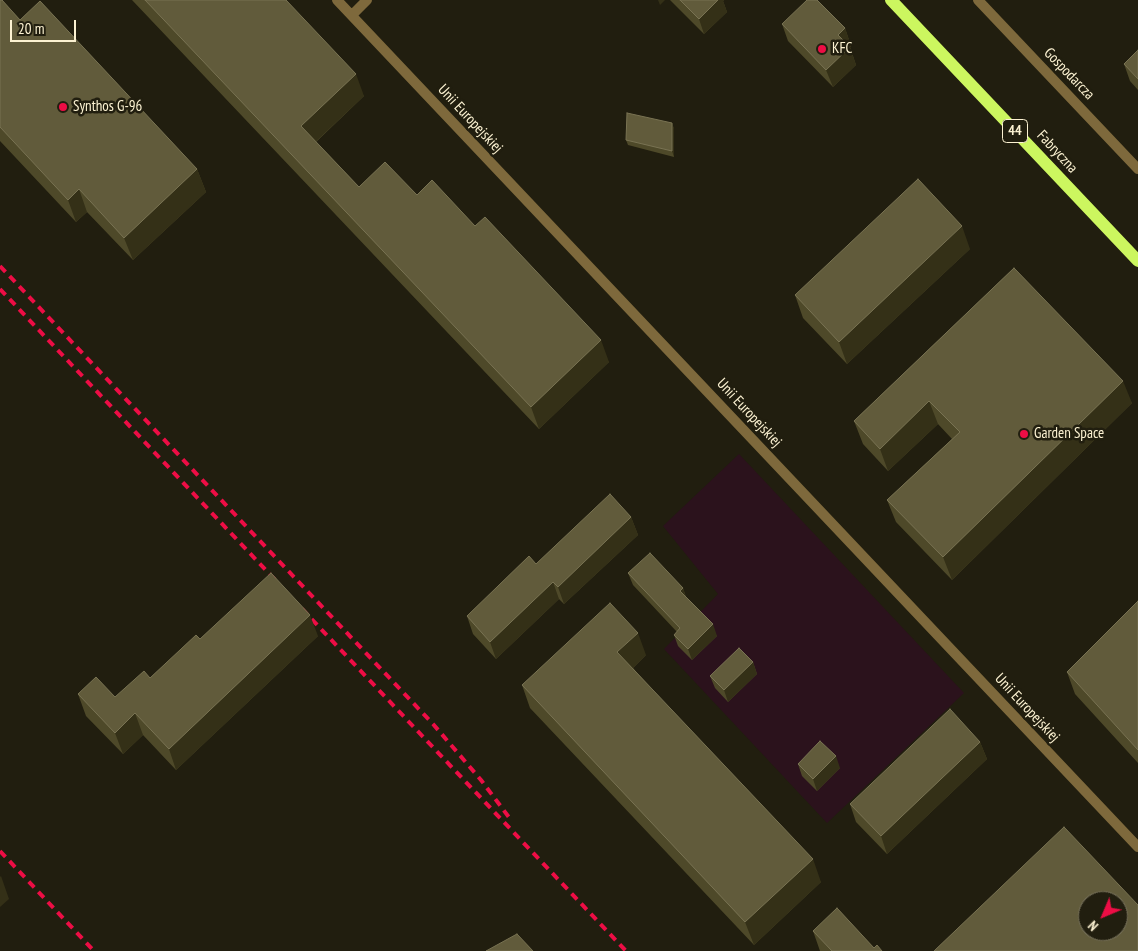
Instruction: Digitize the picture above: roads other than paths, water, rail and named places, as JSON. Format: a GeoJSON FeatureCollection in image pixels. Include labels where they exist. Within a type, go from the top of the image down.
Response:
{"type":"FeatureCollection","features":[{"type":"Feature","properties":{"kind":"main road","name":"Fabryczna"},"geometry":{"type":"LineString","coordinates":[[892,0],[1138,261]]}},
{"type":"Feature","properties":{"kind":"street","name":"Unii Europejskiej"},"geometry":{"type":"LineString","coordinates":[[338,0],[1138,847]]}},
{"type":"Feature","properties":{"kind":"street"},"geometry":{"type":"LineString","coordinates":[[352,15],[367,0]]}},
{"type":"Feature","properties":{"kind":"street","name":"Gospodarcza"},"geometry":{"type":"LineString","coordinates":[[978,0],[1138,169]]}},
{"type":"Feature","properties":{"kind":"railway"},"geometry":{"type":"LineString","coordinates":[[0,266],[433,724],[481,780],[511,820]]}},
{"type":"Feature","properties":{"kind":"railway"},"geometry":{"type":"LineString","coordinates":[[0,289],[278,583]]}},
{"type":"Feature","properties":{"kind":"railway"},"geometry":{"type":"LineString","coordinates":[[302,609],[626,951]]}},
{"type":"Feature","properties":{"kind":"railway"},"geometry":{"type":"LineString","coordinates":[[0,851],[94,951]]}},
{"type":"Feature","properties":{"kind":"place","name":"KFC"},"geometry":{"type":"Point","coordinates":[822,49]}},
{"type":"Feature","properties":{"kind":"place","name":"Synthos G-96"},"geometry":{"type":"Point","coordinates":[63,107]}},
{"type":"Feature","properties":{"kind":"place","name":"Garden Space"},"geometry":{"type":"Point","coordinates":[1024,434]}}]}
